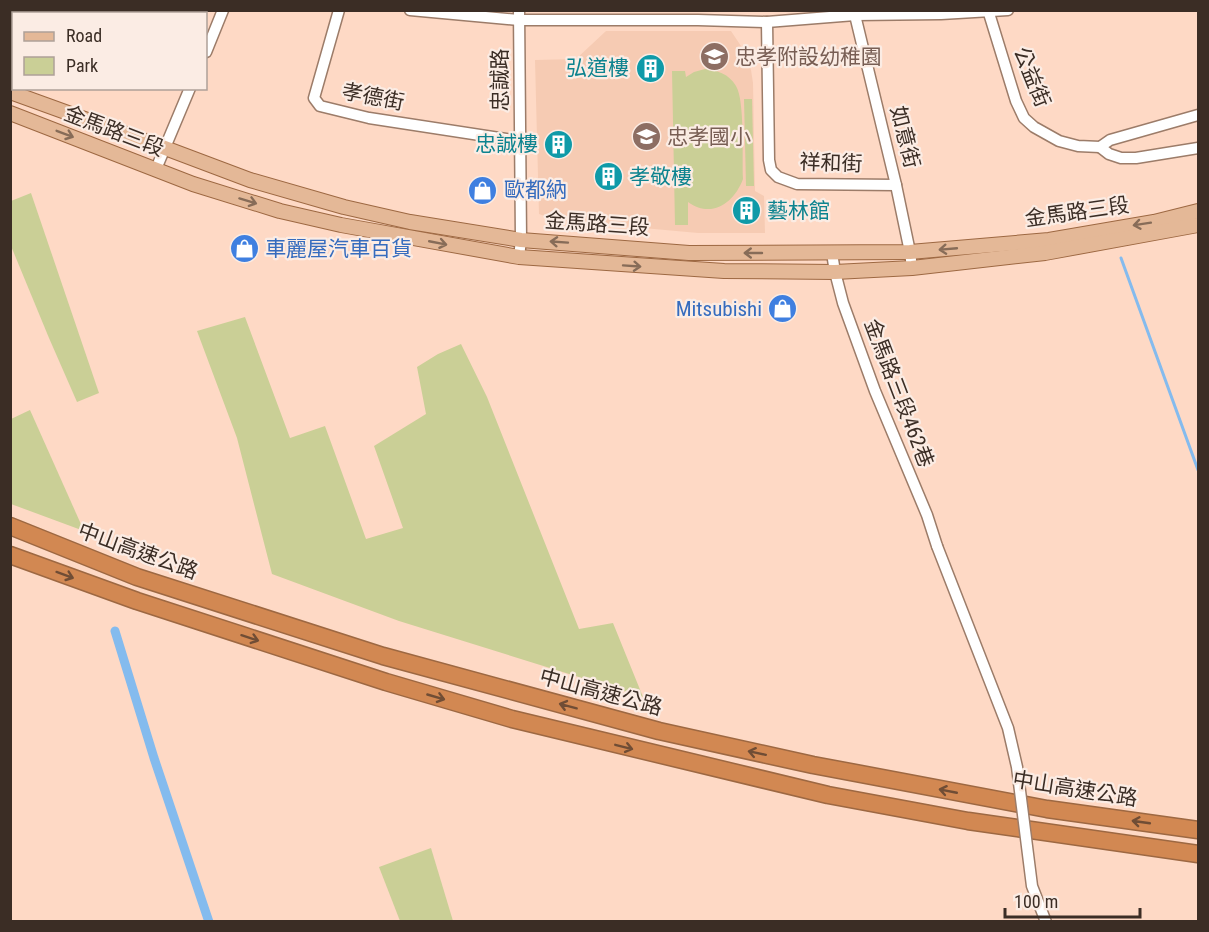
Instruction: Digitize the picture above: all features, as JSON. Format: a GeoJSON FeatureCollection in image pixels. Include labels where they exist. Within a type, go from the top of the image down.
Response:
{"type":"FeatureCollection","features":[{"type":"Feature","properties":{"kind":"highway","name":"中山高速公路"},"geometry":{"type":"LineString","coordinates":[[10,526],[137,577],[383,656],[660,731],[813,765],[1035,807],[1198,830]]}},
{"type":"Feature","properties":{"kind":"highway"},"geometry":{"type":"LineString","coordinates":[[10,555],[148,605],[386,682],[512,719],[828,795],[968,821],[1198,854]]}},
{"type":"Feature","properties":{"kind":"main road","name":"金馬路三段"},"geometry":{"type":"LineString","coordinates":[[10,92],[250,180],[344,207],[410,222],[521,240],[689,253],[910,252],[1049,240],[1076,241],[1198,225]]}},
{"type":"Feature","properties":{"kind":"main road","name":"金馬路三段"},"geometry":{"type":"LineString","coordinates":[[10,113],[193,184],[280,211],[341,225],[519,257],[724,271],[835,272],[912,268],[1045,253],[1076,241],[1198,211]]}},
{"type":"Feature","properties":{"kind":"street"},"geometry":{"type":"LineString","coordinates":[[207,50],[223,10]]}},
{"type":"Feature","properties":{"kind":"street","name":"孝德街"},"geometry":{"type":"LineString","coordinates":[[339,10],[314,98],[320,106],[369,118],[519,141]]}},
{"type":"Feature","properties":{"kind":"street"},"geometry":{"type":"LineString","coordinates":[[410,10],[767,22],[855,15],[1008,10]]}},
{"type":"Feature","properties":{"kind":"street","name":"公益街"},"geometry":{"type":"LineString","coordinates":[[988,11],[1016,101],[1024,118],[1034,127],[1059,141],[1078,146],[1100,147],[1110,141],[1198,115]]}},
{"type":"Feature","properties":{"kind":"street","name":"忠誠路"},"geometry":{"type":"LineString","coordinates":[[519,15],[521,240],[519,257]]}},
{"type":"Feature","properties":{"kind":"street","name":"如意街"},"geometry":{"type":"LineString","coordinates":[[855,15],[896,185],[912,268]]}},
{"type":"Feature","properties":{"kind":"street","name":"祥和街"},"geometry":{"type":"LineString","coordinates":[[767,22],[771,170],[778,177],[797,184],[896,185]]}},
{"type":"Feature","properties":{"kind":"street"},"geometry":{"type":"LineString","coordinates":[[156,169],[189,90]]}},
{"type":"Feature","properties":{"kind":"street"},"geometry":{"type":"LineString","coordinates":[[1100,147],[1120,158],[1136,158],[1198,148]]}},
{"type":"Feature","properties":{"kind":"street","name":"金馬路三段462巷"},"geometry":{"type":"LineString","coordinates":[[831,253],[843,303],[875,391],[927,515],[1008,728],[1017,767],[1032,886],[1046,921]]}},
{"type":"Feature","properties":{"kind":"shaded area","name":"忠孝國小"},"geometry":{"type":"Polygon","coordinates":[[[606,31],[731,31],[743,49],[751,70],[755,191],[764,196],[765,233],[698,233],[555,220],[539,214],[535,60],[576,59],[606,31]]]}},
{"type":"Feature","properties":{"kind":"green space"},"geometry":{"type":"Polygon","coordinates":[[[705,69],[726,76],[733,82],[739,93],[742,116],[743,179],[734,195],[714,209],[697,207],[688,202],[688,225],[675,225],[672,71],[685,71],[686,77],[705,69]]]}},
{"type":"Feature","properties":{"kind":"green space"},"geometry":{"type":"Polygon","coordinates":[[[744,99],[752,99],[754,186],[746,186],[744,99]]]}},
{"type":"Feature","properties":{"kind":"green space"},"geometry":{"type":"Polygon","coordinates":[[[31,193],[99,393],[77,402],[11,246],[11,201],[31,193]]]}},
{"type":"Feature","properties":{"kind":"green space"},"geometry":{"type":"Polygon","coordinates":[[[245,317],[290,438],[325,426],[366,539],[403,528],[374,446],[426,414],[417,367],[461,344],[487,397],[579,629],[613,623],[643,697],[399,621],[272,574],[237,438],[197,331],[245,317]]]}},
{"type":"Feature","properties":{"kind":"green space"},"geometry":{"type":"Polygon","coordinates":[[[30,410],[84,531],[11,504],[11,419],[30,410]]]}},
{"type":"Feature","properties":{"kind":"green space"},"geometry":{"type":"Polygon","coordinates":[[[431,848],[453,921],[400,921],[379,867],[431,848]]]}},
{"type":"Feature","properties":{"kind":"waterway"},"geometry":{"type":"LineString","coordinates":[[1121,258],[1198,470]]}},
{"type":"Feature","properties":{"kind":"waterway"},"geometry":{"type":"LineString","coordinates":[[115,631],[154,758],[209,922]]}},
{"type":"Feature","properties":{"kind":"place","name":"忠孝附設幼稚園"},"geometry":{"type":"Point","coordinates":[714,57]}},
{"type":"Feature","properties":{"kind":"place","name":"弘道樓"},"geometry":{"type":"Point","coordinates":[650,68]}},
{"type":"Feature","properties":{"kind":"place","name":"忠孝國小"},"geometry":{"type":"Point","coordinates":[646,137]}},
{"type":"Feature","properties":{"kind":"place","name":"忠誠樓"},"geometry":{"type":"Point","coordinates":[559,144]}},
{"type":"Feature","properties":{"kind":"place","name":"孝敬樓"},"geometry":{"type":"Point","coordinates":[608,177]}},
{"type":"Feature","properties":{"kind":"place","name":"歐都納"},"geometry":{"type":"Point","coordinates":[483,190]}},
{"type":"Feature","properties":{"kind":"place","name":"藝林館"},"geometry":{"type":"Point","coordinates":[746,211]}},
{"type":"Feature","properties":{"kind":"place","name":"車麗屋汽車百貨"},"geometry":{"type":"Point","coordinates":[244,249]}},
{"type":"Feature","properties":{"kind":"place","name":"Mitsubishi"},"geometry":{"type":"Point","coordinates":[783,309]}}]}
